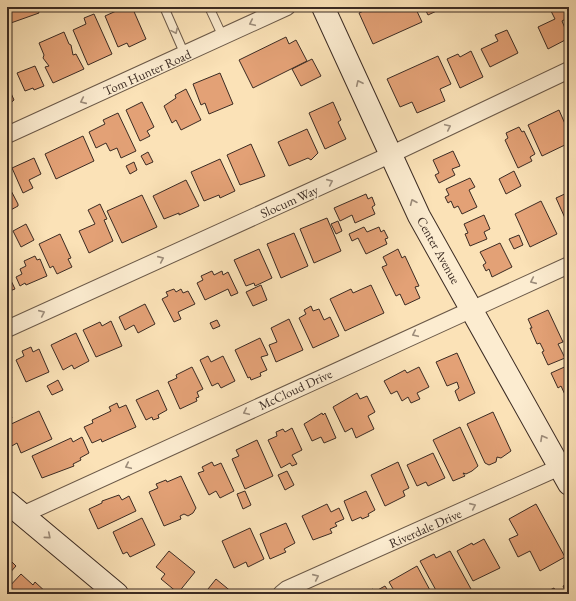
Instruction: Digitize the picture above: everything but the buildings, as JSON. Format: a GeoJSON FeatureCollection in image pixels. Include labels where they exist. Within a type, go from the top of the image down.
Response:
{"type":"FeatureCollection","features":[{"type":"Feature","properties":{"kind":"main road","name":"Center Avenue"},"geometry":{"type":"LineString","coordinates":[[323,7],[392,154],[419,216],[566,472]]}},
{"type":"Feature","properties":{"kind":"main road"},"geometry":{"type":"LineString","coordinates":[[15,508],[117,594]]}},
{"type":"Feature","properties":{"kind":"street","name":"Tom Hunter Road"},"geometry":{"type":"LineString","coordinates":[[7,135],[185,55],[287,7]]}},
{"type":"Feature","properties":{"kind":"street","name":"Slocum Way"},"geometry":{"type":"LineString","coordinates":[[7,329],[392,154],[569,70]]}},
{"type":"Feature","properties":{"kind":"street","name":"McCloud Drive"},"geometry":{"type":"LineString","coordinates":[[15,508],[569,265]]}},
{"type":"Feature","properties":{"kind":"street","name":"Riverdale Drive"},"geometry":{"type":"LineString","coordinates":[[281,594],[287,589],[566,472]]}},
{"type":"Feature","properties":{"kind":"lane"},"geometry":{"type":"LineString","coordinates":[[164,7],[185,55]]}},
{"type":"Feature","properties":{"kind":"lane"},"geometry":{"type":"LineString","coordinates":[[209,7],[224,37]]}}]}
